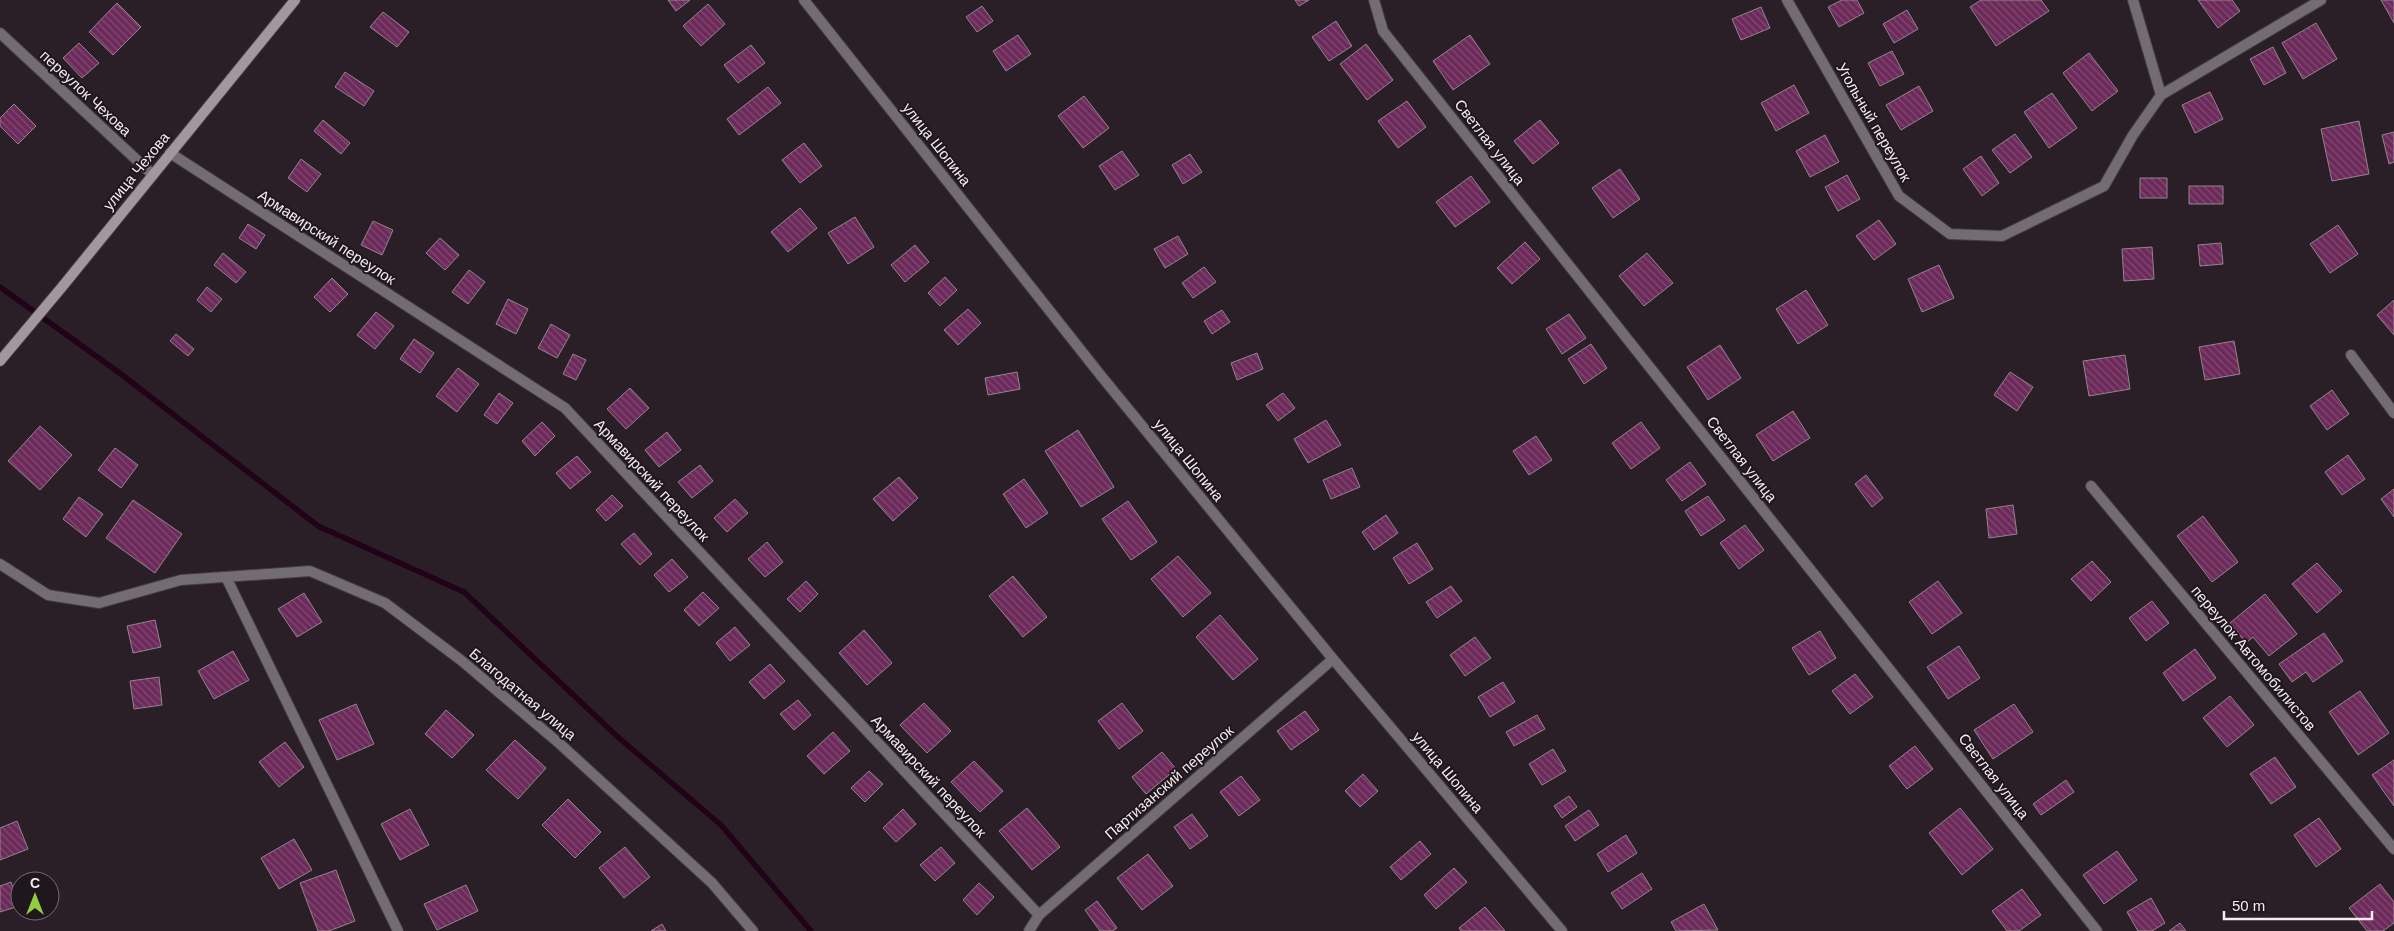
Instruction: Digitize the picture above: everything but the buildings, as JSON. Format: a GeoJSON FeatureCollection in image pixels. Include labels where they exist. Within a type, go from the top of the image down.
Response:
{"type":"FeatureCollection","features":[{"type":"Feature","properties":{"kind":"main road","name":"улица Чехова"},"geometry":{"type":"LineString","coordinates":[[0,361],[62,288],[295,0]]}},
{"type":"Feature","properties":{"kind":"street","name":"улица Шопина"},"geometry":{"type":"LineString","coordinates":[[804,0],[1096,369],[1333,659],[1562,931]]}},
{"type":"Feature","properties":{"kind":"street","name":"Светлая улица"},"geometry":{"type":"LineString","coordinates":[[1374,0],[1384,31],[2097,931]]}},
{"type":"Feature","properties":{"kind":"street","name":"Угольный переулок"},"geometry":{"type":"LineString","coordinates":[[1787,0],[1899,196],[1950,234],[2002,236],[2104,186],[2133,136],[2161,95],[2321,0]]}},
{"type":"Feature","properties":{"kind":"street"},"geometry":{"type":"LineString","coordinates":[[2133,0],[2161,95]]}},
{"type":"Feature","properties":{"kind":"street","name":"переулок Чехова"},"geometry":{"type":"LineString","coordinates":[[0,33],[153,175]]}},
{"type":"Feature","properties":{"kind":"street","name":"Армавирский переулок"},"geometry":{"type":"LineString","coordinates":[[170,153],[565,408],[1039,916]]}},
{"type":"Feature","properties":{"kind":"street"},"geometry":{"type":"LineString","coordinates":[[2351,356],[2394,413]]}},
{"type":"Feature","properties":{"kind":"street","name":"переулок Автомобилистов"},"geometry":{"type":"LineString","coordinates":[[2091,486],[2394,848]]}},
{"type":"Feature","properties":{"kind":"street","name":"Благодатная улица"},"geometry":{"type":"LineString","coordinates":[[0,564],[48,595],[98,603],[181,580],[310,571],[385,603],[462,662],[560,744],[712,883],[753,931]]}},
{"type":"Feature","properties":{"kind":"street"},"geometry":{"type":"LineString","coordinates":[[226,578],[398,931]]}},
{"type":"Feature","properties":{"kind":"street","name":"Партизанский переулок"},"geometry":{"type":"LineString","coordinates":[[1029,931],[1039,916],[1333,659]]}},
{"type":"Feature","properties":{"kind":"waterway"},"geometry":{"type":"LineString","coordinates":[[0,287],[121,374],[318,526],[464,592],[619,738],[721,825],[811,931]]}}]}
